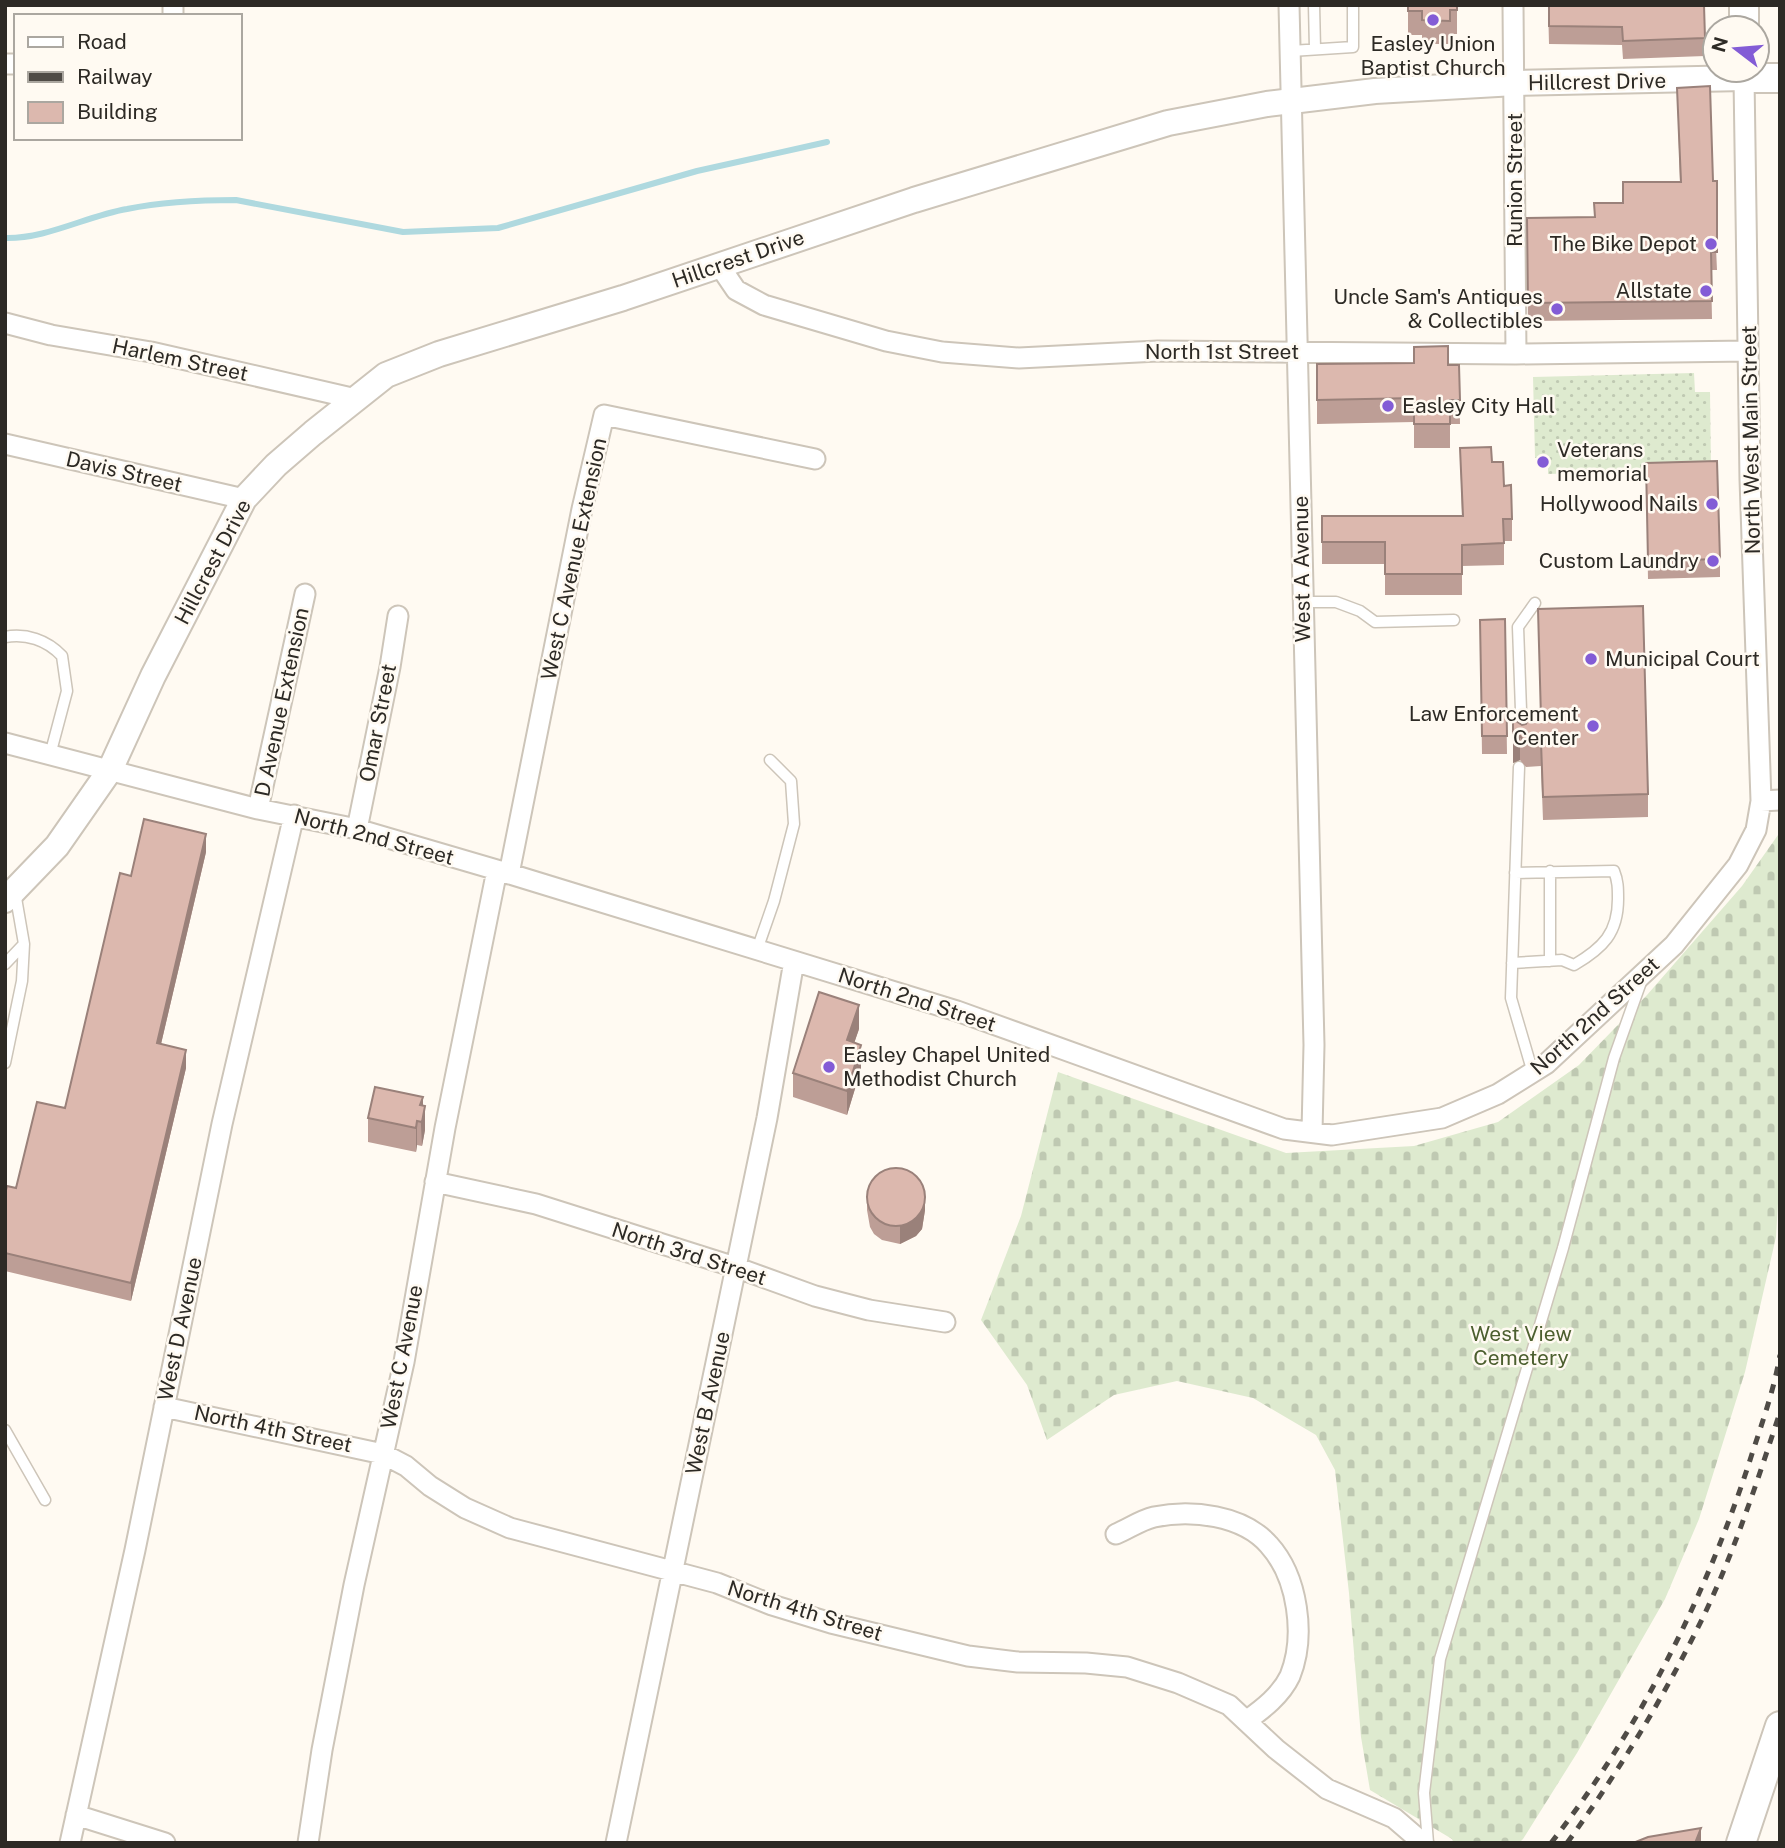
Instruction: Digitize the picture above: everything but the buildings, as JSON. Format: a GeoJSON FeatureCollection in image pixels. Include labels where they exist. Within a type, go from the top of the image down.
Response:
{"type":"FeatureCollection","features":[{"type":"Feature","properties":{"kind":"main road"},"geometry":{"type":"LineString","coordinates":[[1741,1843],[1780,1726]]}},
{"type":"Feature","properties":{"kind":"street","name":"West A Avenue"},"geometry":{"type":"LineString","coordinates":[[1289,5],[1314,1045],[1312,1132]]}},
{"type":"Feature","properties":{"kind":"street","name":"Runion Street"},"geometry":{"type":"LineString","coordinates":[[1513,5],[1516,354]]}},
{"type":"Feature","properties":{"kind":"street","name":"Hillcrest Drive"},"geometry":{"type":"LineString","coordinates":[[10,896],[57,846],[110,770],[153,676],[244,499],[276,465],[386,375],[439,354],[914,200],[1168,123],[1292,101],[1375,91],[1701,77]]}},
{"type":"Feature","properties":{"kind":"street","name":"North West Main Street"},"geometry":{"type":"LineString","coordinates":[[1744,84],[1748,351],[1770,800]]}},
{"type":"Feature","properties":{"kind":"street","name":"North 1st Street"},"geometry":{"type":"LineString","coordinates":[[719,265],[736,290],[764,305],[886,341],[942,352],[1019,358],[1158,351],[1516,354],[1748,351]]}},
{"type":"Feature","properties":{"kind":"street","name":"Harlem Street"},"geometry":{"type":"LineString","coordinates":[[5,323],[51,335],[151,352],[356,399]]}},
{"type":"Feature","properties":{"kind":"street","name":"West C Avenue Extension"},"geometry":{"type":"LineString","coordinates":[[503,872],[604,415],[815,459]]}},
{"type":"Feature","properties":{"kind":"street","name":"Davis Street"},"geometry":{"type":"LineString","coordinates":[[5,444],[244,499]]}},
{"type":"Feature","properties":{"kind":"street","name":"D Avenue Extension"},"geometry":{"type":"LineString","coordinates":[[258,809],[305,594]]}},
{"type":"Feature","properties":{"kind":"street","name":"Omar Street"},"geometry":{"type":"LineString","coordinates":[[357,829],[398,617]]}},
{"type":"Feature","properties":{"kind":"street","name":"North 2nd Street"},"geometry":{"type":"LineString","coordinates":[[5,743],[258,809],[357,829],[503,872],[957,1011],[1284,1129],[1332,1135],[1441,1118],[1498,1094],[1546,1064],[1674,945],[1738,865],[1770,800]]}},
{"type":"Feature","properties":{"kind":"street","name":"West D Avenue"},"geometry":{"type":"LineString","coordinates":[[70,1843],[222,1124],[294,816]]}},
{"type":"Feature","properties":{"kind":"street","name":"West C Avenue"},"geometry":{"type":"LineString","coordinates":[[308,1843],[321,1750],[354,1584],[404,1362],[435,1182],[503,872]]}},
{"type":"Feature","properties":{"kind":"street","name":"West B Avenue"},"geometry":{"type":"LineString","coordinates":[[616,1843],[767,1118],[794,961]]}},
{"type":"Feature","properties":{"kind":"street","name":"North 3rd Street"},"geometry":{"type":"LineString","coordinates":[[435,1182],[536,1204],[735,1267],[816,1296],[869,1310],[945,1322]]}},
{"type":"Feature","properties":{"kind":"street","name":"North 4th Street"},"geometry":{"type":"LineString","coordinates":[[164,1407],[383,1454],[406,1466],[430,1486],[465,1508],[510,1528],[717,1583],[772,1605],[831,1623],[968,1656],[1018,1662],[1128,1667],[1178,1683],[1229,1706],[1276,1749],[1327,1788],[1394,1818],[1423,1843]]}},
{"type":"Feature","properties":{"kind":"street"},"geometry":{"type":"LineString","coordinates":[[1116,1535],[1152,1517],[1183,1513],[1216,1517],[1246,1528],[1269,1544],[1289,1577],[1298,1608],[1297,1644],[1290,1676],[1268,1706],[1246,1721]]}},
{"type":"Feature","properties":{"kind":"street"},"geometry":{"type":"LineString","coordinates":[[76,1815],[165,1843]]}},
{"type":"Feature","properties":{"kind":"lane"},"geometry":{"type":"LineString","coordinates":[[1314,5],[1315,49]]}},
{"type":"Feature","properties":{"kind":"lane"},"geometry":{"type":"LineString","coordinates":[[1291,51],[1353,47],[1353,5]]}},
{"type":"Feature","properties":{"kind":"lane"},"geometry":{"type":"LineString","coordinates":[[1302,602],[1336,601],[1360,611],[1375,622],[1454,620]]}},
{"type":"Feature","properties":{"kind":"lane"},"geometry":{"type":"LineString","coordinates":[[1522,742],[1518,627],[1535,603]]}},
{"type":"Feature","properties":{"kind":"lane"},"geometry":{"type":"LineString","coordinates":[[5,637],[33,638],[47,643],[62,656],[67,691],[50,755]]}},
{"type":"Feature","properties":{"kind":"lane"},"geometry":{"type":"LineString","coordinates":[[757,950],[774,901],[794,824],[791,781],[770,760]]}},
{"type":"Feature","properties":{"kind":"lane"},"geometry":{"type":"LineString","coordinates":[[1519,767],[1511,998],[1533,1073]]}},
{"type":"Feature","properties":{"kind":"lane"},"geometry":{"type":"LineString","coordinates":[[1512,964],[1562,960],[1574,965],[1591,955],[1617,925],[1618,881],[1614,871],[1515,873]]}},
{"type":"Feature","properties":{"kind":"lane"},"geometry":{"type":"LineString","coordinates":[[1550,872],[1550,961]]}},
{"type":"Feature","properties":{"kind":"lane"},"geometry":{"type":"LineString","coordinates":[[5,1063],[22,981],[24,944],[10,896]]}},
{"type":"Feature","properties":{"kind":"lane"},"geometry":{"type":"LineString","coordinates":[[5,964],[24,944]]}},
{"type":"Feature","properties":{"kind":"lane"},"geometry":{"type":"LineString","coordinates":[[1428,1843],[1424,1793],[1440,1659],[1563,1248],[1614,1058],[1644,972]]}},
{"type":"Feature","properties":{"kind":"lane"},"geometry":{"type":"LineString","coordinates":[[5,1430],[45,1500]]}},
{"type":"Feature","properties":{"kind":"green space"},"geometry":{"type":"Polygon","coordinates":[[[1694,373],[1695,392],[1710,392],[1711,470],[1548,474],[1548,458],[1535,458],[1533,377],[1694,373]]]}},
{"type":"Feature","properties":{"kind":"green space","name":"West View Cemetery"},"geometry":{"type":"Polygon","coordinates":[[[1778,835],[1780,1169],[1776,1237],[1745,1372],[1699,1519],[1665,1599],[1577,1753],[1523,1839],[1519,1843],[1454,1843],[1452,1839],[1370,1790],[1361,1737],[1335,1470],[1316,1435],[1253,1398],[1177,1381],[1114,1395],[1047,1440],[1027,1385],[981,1320],[1021,1216],[1058,1072],[1286,1153],[1414,1146],[1498,1122],[1579,1065],[1647,995],[1742,886],[1778,835]]]}},
{"type":"Feature","properties":{"kind":"waterway"},"geometry":{"type":"LineString","coordinates":[[5,238],[36,235],[112,212],[140,207],[222,200],[236,200],[403,232],[498,228],[697,171],[827,142]]}},
{"type":"Feature","properties":{"kind":"railway"},"geometry":{"type":"LineString","coordinates":[[1551,1843],[1614,1754],[1668,1659],[1692,1609],[1733,1508],[1767,1406],[1780,1355]]}},
{"type":"Feature","properties":{"kind":"railway"},"geometry":{"type":"LineString","coordinates":[[1567,1843],[1642,1730],[1706,1611],[1737,1538],[1780,1412]]}},
{"type":"Feature","properties":{"kind":"place","name":"Easley Union Baptist Church"},"geometry":{"type":"Point","coordinates":[1433,20]}},
{"type":"Feature","properties":{"kind":"place","name":"The Bike Depot"},"geometry":{"type":"Point","coordinates":[1711,244]}},
{"type":"Feature","properties":{"kind":"place","name":"Allstate"},"geometry":{"type":"Point","coordinates":[1706,291]}},
{"type":"Feature","properties":{"kind":"place","name":"Uncle Sam's Antiques & Collectibles"},"geometry":{"type":"Point","coordinates":[1557,309]}},
{"type":"Feature","properties":{"kind":"place","name":"Easley City Hall"},"geometry":{"type":"Point","coordinates":[1388,406]}},
{"type":"Feature","properties":{"kind":"place","name":"Veterans memorial"},"geometry":{"type":"Point","coordinates":[1543,462]}},
{"type":"Feature","properties":{"kind":"place","name":"Hollywood Nails"},"geometry":{"type":"Point","coordinates":[1712,504]}},
{"type":"Feature","properties":{"kind":"place","name":"Custom Laundry"},"geometry":{"type":"Point","coordinates":[1713,561]}},
{"type":"Feature","properties":{"kind":"place","name":"Municipal Court"},"geometry":{"type":"Point","coordinates":[1591,659]}},
{"type":"Feature","properties":{"kind":"place","name":"Law Enforcement Center"},"geometry":{"type":"Point","coordinates":[1593,726]}},
{"type":"Feature","properties":{"kind":"place","name":"Easley Chapel United Methodist Church"},"geometry":{"type":"Point","coordinates":[829,1067]}}]}
